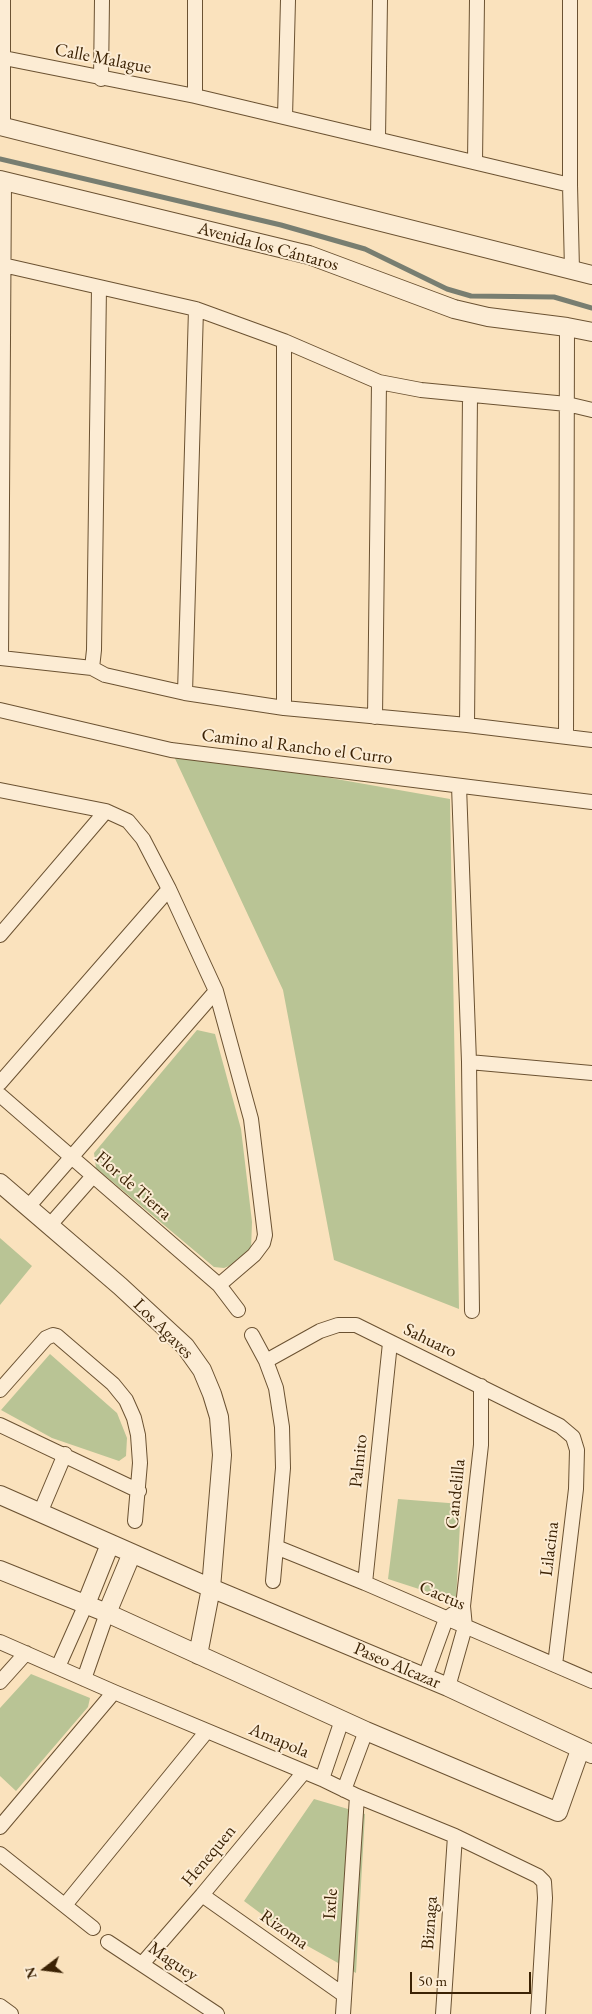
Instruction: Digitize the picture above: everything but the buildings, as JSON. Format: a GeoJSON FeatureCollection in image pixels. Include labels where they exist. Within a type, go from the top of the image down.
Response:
{"type":"FeatureCollection","features":[{"type":"Feature","properties":{"kind":"street"},"geometry":{"type":"LineString","coordinates":[[3,0],[4,58],[1,127],[592,275]]}},
{"type":"Feature","properties":{"kind":"street"},"geometry":{"type":"LineString","coordinates":[[101,78],[102,0]]}},
{"type":"Feature","properties":{"kind":"street"},"geometry":{"type":"LineString","coordinates":[[195,0],[195,96]]}},
{"type":"Feature","properties":{"kind":"street"},"geometry":{"type":"LineString","coordinates":[[285,117],[288,0]]}},
{"type":"Feature","properties":{"kind":"street"},"geometry":{"type":"LineString","coordinates":[[378,138],[380,0]]}},
{"type":"Feature","properties":{"kind":"street"},"geometry":{"type":"LineString","coordinates":[[475,162],[476,0]]}},
{"type":"Feature","properties":{"kind":"street"},"geometry":{"type":"LineString","coordinates":[[570,0],[572,270]]}},
{"type":"Feature","properties":{"kind":"street","name":"Calle Malague"},"geometry":{"type":"LineString","coordinates":[[4,58],[195,96],[570,185]]}},
{"type":"Feature","properties":{"kind":"street"},"geometry":{"type":"LineString","coordinates":[[2,180],[1,658],[92,668],[105,675],[186,693],[284,708],[468,725],[592,740]]}},
{"type":"Feature","properties":{"kind":"street","name":"Avenida los Cántaros"},"geometry":{"type":"LineString","coordinates":[[2,180],[309,255],[454,309],[488,317],[567,326],[592,332]]}},
{"type":"Feature","properties":{"kind":"street"},"geometry":{"type":"LineString","coordinates":[[3,265],[196,309],[284,341],[379,382],[420,390],[470,396],[567,404],[592,410]]}},
{"type":"Feature","properties":{"kind":"street"},"geometry":{"type":"LineString","coordinates":[[92,668],[94,650],[99,287]]}},
{"type":"Feature","properties":{"kind":"street"},"geometry":{"type":"LineString","coordinates":[[186,693],[196,309]]}},
{"type":"Feature","properties":{"kind":"street"},"geometry":{"type":"LineString","coordinates":[[566,737],[567,326]]}},
{"type":"Feature","properties":{"kind":"street"},"geometry":{"type":"LineString","coordinates":[[284,341],[284,708]]}},
{"type":"Feature","properties":{"kind":"street"},"geometry":{"type":"LineString","coordinates":[[375,717],[379,382]]}},
{"type":"Feature","properties":{"kind":"street"},"geometry":{"type":"LineString","coordinates":[[468,725],[470,396]]}},
{"type":"Feature","properties":{"kind":"street","name":"Camino al Rancho el Curro"},"geometry":{"type":"LineString","coordinates":[[0,710],[170,750],[592,802]]}},
{"type":"Feature","properties":{"kind":"street"},"geometry":{"type":"LineString","coordinates":[[459,786],[469,1062],[472,1311]]}},
{"type":"Feature","properties":{"kind":"street"},"geometry":{"type":"LineString","coordinates":[[0,790],[106,811],[128,821],[143,839],[170,889],[216,991],[251,1119],[265,1235],[263,1243],[254,1255],[219,1285]]}},
{"type":"Feature","properties":{"kind":"street"},"geometry":{"type":"LineString","coordinates":[[0,935],[106,811]]}},
{"type":"Feature","properties":{"kind":"street"},"geometry":{"type":"LineString","coordinates":[[0,1083],[170,889]]}},
{"type":"Feature","properties":{"kind":"street"},"geometry":{"type":"LineString","coordinates":[[28,1206],[216,991]]}},
{"type":"Feature","properties":{"kind":"street"},"geometry":{"type":"LineString","coordinates":[[469,1062],[592,1073]]}},
{"type":"Feature","properties":{"kind":"street","name":"Flor de Tierra"},"geometry":{"type":"LineString","coordinates":[[0,1095],[219,1285],[238,1310]]}},
{"type":"Feature","properties":{"kind":"street"},"geometry":{"type":"LineString","coordinates":[[50,1225],[93,1176]]}},
{"type":"Feature","properties":{"kind":"street","name":"Los Agaves"},"geometry":{"type":"LineString","coordinates":[[0,1183],[50,1225],[185,1346],[206,1378],[219,1417],[222,1455],[211,1588],[198,1655]]}},
{"type":"Feature","properties":{"kind":"street","name":"Sahuaro"},"geometry":{"type":"LineString","coordinates":[[266,1360],[320,1331],[338,1325],[356,1325],[560,1426],[573,1437]]}},
{"type":"Feature","properties":{"kind":"street"},"geometry":{"type":"LineString","coordinates":[[0,1390],[46,1338],[53,1335],[57,1336],[113,1384],[126,1400],[134,1418],[138,1435],[140,1463],[135,1521]]}},
{"type":"Feature","properties":{"kind":"street"},"geometry":{"type":"LineString","coordinates":[[252,1335],[266,1360],[276,1388],[282,1427],[283,1468],[273,1581]]}},
{"type":"Feature","properties":{"kind":"street","name":"Palmito"},"geometry":{"type":"LineString","coordinates":[[365,1583],[390,1342]]}},
{"type":"Feature","properties":{"kind":"street","name":"Candelilla"},"geometry":{"type":"LineString","coordinates":[[466,1627],[463,1606],[480,1445],[481,1386]]}},
{"type":"Feature","properties":{"kind":"street"},"geometry":{"type":"LineString","coordinates":[[0,1425],[65,1454],[139,1491]]}},
{"type":"Feature","properties":{"kind":"street","name":"Lilacina"},"geometry":{"type":"LineString","coordinates":[[556,1665],[576,1489],[577,1450],[573,1437]]}},
{"type":"Feature","properties":{"kind":"street"},"geometry":{"type":"LineString","coordinates":[[40,1513],[65,1454]]}},
{"type":"Feature","properties":{"kind":"street","name":"Paseo Alcazar"},"geometry":{"type":"LineString","coordinates":[[0,1495],[211,1588],[448,1687],[586,1752]]}},
{"type":"Feature","properties":{"kind":"street"},"geometry":{"type":"LineString","coordinates":[[58,1667],[110,1544]]}},
{"type":"Feature","properties":{"kind":"street","name":"Cactus"},"geometry":{"type":"LineString","coordinates":[[276,1547],[365,1583],[592,1681]]}},
{"type":"Feature","properties":{"kind":"street"},"geometry":{"type":"LineString","coordinates":[[84,1679],[107,1613],[132,1553]]}},
{"type":"Feature","properties":{"kind":"street"},"geometry":{"type":"LineString","coordinates":[[0,1570],[107,1613],[366,1731],[558,1812],[586,1752]]}},
{"type":"Feature","properties":{"kind":"street"},"geometry":{"type":"LineString","coordinates":[[424,1677],[446,1619],[463,1606]]}},
{"type":"Feature","properties":{"kind":"street"},"geometry":{"type":"LineString","coordinates":[[448,1687],[466,1627]]}},
{"type":"Feature","properties":{"kind":"street","name":"Amapola"},"geometry":{"type":"LineString","coordinates":[[0,1642],[322,1779],[357,1796],[455,1836],[542,1879],[546,1898],[538,2014]]}},
{"type":"Feature","properties":{"kind":"street"},"geometry":{"type":"LineString","coordinates":[[0,1682],[26,1653]]}},
{"type":"Feature","properties":{"kind":"street"},"geometry":{"type":"LineString","coordinates":[[0,1827],[114,1692]]}},
{"type":"Feature","properties":{"kind":"street"},"geometry":{"type":"LineString","coordinates":[[322,1779],[342,1720]]}},
{"type":"Feature","properties":{"kind":"street"},"geometry":{"type":"LineString","coordinates":[[65,1905],[207,1731]]}},
{"type":"Feature","properties":{"kind":"street"},"geometry":{"type":"LineString","coordinates":[[344,1790],[366,1731]]}},
{"type":"Feature","properties":{"kind":"street","name":"Henequen"},"geometry":{"type":"LineString","coordinates":[[142,1964],[304,1772]]}},
{"type":"Feature","properties":{"kind":"street","name":"Ixtle"},"geometry":{"type":"LineString","coordinates":[[343,2014],[357,1796]]}},
{"type":"Feature","properties":{"kind":"street","name":"Biznaga"},"geometry":{"type":"LineString","coordinates":[[443,2014],[455,1836]]}},
{"type":"Feature","properties":{"kind":"street"},"geometry":{"type":"LineString","coordinates":[[0,1854],[93,1928]]}},
{"type":"Feature","properties":{"kind":"street","name":"Rizoma"},"geometry":{"type":"LineString","coordinates":[[202,1895],[344,1995]]}},
{"type":"Feature","properties":{"kind":"street","name":"Maguey"},"geometry":{"type":"LineString","coordinates":[[108,1942],[217,2014]]}},
{"type":"Feature","properties":{"kind":"street"},"geometry":{"type":"LineString","coordinates":[[0,2006],[10,2014]]}},
{"type":"Feature","properties":{"kind":"green space"},"geometry":{"type":"Polygon","coordinates":[[[171,750],[450,799],[459,1309],[334,1260],[283,990],[171,750]]]}},
{"type":"Feature","properties":{"kind":"green space"},"geometry":{"type":"Polygon","coordinates":[[[197,1030],[215,1034],[241,1129],[252,1222],[251,1250],[234,1264],[224,1268],[214,1267],[96,1168],[94,1153],[197,1030]]]}},
{"type":"Feature","properties":{"kind":"green space"},"geometry":{"type":"Polygon","coordinates":[[[0,1238],[32,1266],[0,1305],[0,1238]]]}},
{"type":"Feature","properties":{"kind":"green space"},"geometry":{"type":"Polygon","coordinates":[[[50,1354],[117,1413],[127,1438],[126,1456],[119,1461],[52,1438],[1,1410],[50,1354]]]}},
{"type":"Feature","properties":{"kind":"green space"},"geometry":{"type":"Polygon","coordinates":[[[398,1499],[461,1504],[456,1601],[388,1579],[398,1499]]]}},
{"type":"Feature","properties":{"kind":"green space"},"geometry":{"type":"Polygon","coordinates":[[[31,1674],[90,1698],[88,1707],[16,1791],[0,1776],[0,1708],[31,1674]]]}},
{"type":"Feature","properties":{"kind":"green space"},"geometry":{"type":"Polygon","coordinates":[[[314,1799],[365,1814],[356,1973],[295,1939],[244,1901],[314,1799]]]}},
{"type":"Feature","properties":{"kind":"waterway"},"geometry":{"type":"LineString","coordinates":[[0,159],[281,225],[365,249],[447,289],[471,296],[554,297],[592,308]]}}]}
